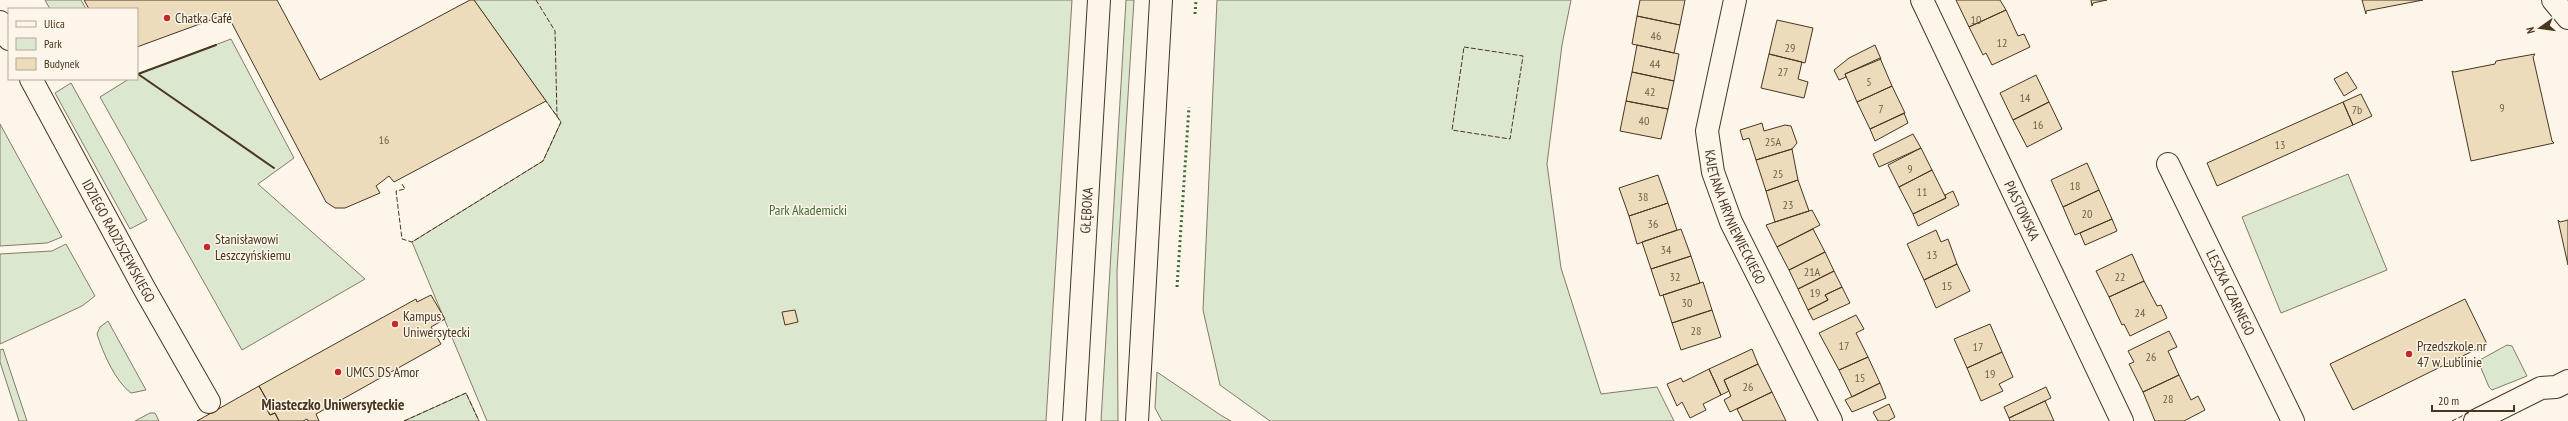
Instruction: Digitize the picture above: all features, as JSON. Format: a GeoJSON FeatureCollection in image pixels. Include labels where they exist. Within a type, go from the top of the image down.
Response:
{"type":"FeatureCollection","features":[{"type":"Feature","properties":{"kind":"street","name":"GŁĘBOKA"},"geometry":{"type":"LineString","coordinates":[[1074,421],[1099,0]]}},
{"type":"Feature","properties":{"kind":"street"},"geometry":{"type":"LineString","coordinates":[[1136,421],[1161,0]]}},
{"type":"Feature","properties":{"kind":"street","name":"KAJETANA HRYNIEWIECKIEGO"},"geometry":{"type":"LineString","coordinates":[[1735,0],[1707,131],[1713,172],[1731,222],[1830,421]]}},
{"type":"Feature","properties":{"kind":"street","name":"PIASTOWSKA"},"geometry":{"type":"LineString","coordinates":[[1922,0],[2122,421]]}},
{"type":"Feature","properties":{"kind":"street"},"geometry":{"type":"LineString","coordinates":[[2553,0],[2568,18]]}},
{"type":"Feature","properties":{"kind":"street"},"geometry":{"type":"LineString","coordinates":[[0,22],[8,37]]}},
{"type":"Feature","properties":{"kind":"street","name":"IDZIEGO RADZISZEWSKIEGO"},"geometry":{"type":"LineString","coordinates":[[32,80],[144,288],[209,402]]}},
{"type":"Feature","properties":{"kind":"street","name":"LESZKA CZARNEGO"},"geometry":{"type":"LineString","coordinates":[[2168,164],[2293,421]]}},
{"type":"Feature","properties":{"kind":"street"},"geometry":{"type":"LineString","coordinates":[[2475,421],[2541,388],[2556,387],[2568,381]]}},
{"type":"Feature","properties":{"kind":"green space"},"geometry":{"type":"Polygon","coordinates":[[[45,0],[81,0],[85,8],[49,8],[45,0]]]}},
{"type":"Feature","properties":{"kind":"green space","name":"Park Akademicki"},"geometry":{"type":"Polygon","coordinates":[[[474,0],[1072,0],[1046,421],[487,421],[412,242],[543,161],[561,122],[474,0]]]}},
{"type":"Feature","properties":{"kind":"green space"},"geometry":{"type":"Polygon","coordinates":[[[1126,0],[1134,0],[1117,271],[1118,421],[1101,421],[1126,0]]]}},
{"type":"Feature","properties":{"kind":"green space"},"geometry":{"type":"Polygon","coordinates":[[[1217,0],[1571,0],[1562,45],[1547,164],[1561,268],[1601,394],[1657,387],[1674,421],[1270,421],[1220,385],[1203,310],[1217,0]]]}},
{"type":"Feature","properties":{"kind":"green space"},"geometry":{"type":"Polygon","coordinates":[[[231,39],[294,158],[258,184],[365,279],[242,350],[100,97],[127,80],[138,80],[138,74],[231,39]]]}},
{"type":"Feature","properties":{"kind":"green space"},"geometry":{"type":"Polygon","coordinates":[[[71,83],[147,220],[130,229],[55,93],[71,83]]]}},
{"type":"Feature","properties":{"kind":"green space"},"geometry":{"type":"Polygon","coordinates":[[[0,124],[62,237],[47,243],[0,246],[0,124]]]}},
{"type":"Feature","properties":{"kind":"green space"},"geometry":{"type":"Polygon","coordinates":[[[2348,174],[2387,270],[2281,313],[2242,217],[2348,174]]]}},
{"type":"Feature","properties":{"kind":"green space"},"geometry":{"type":"Polygon","coordinates":[[[66,244],[95,296],[82,306],[0,344],[0,254],[52,251],[66,244]]]}},
{"type":"Feature","properties":{"kind":"green space"},"geometry":{"type":"Polygon","coordinates":[[[108,321],[146,390],[131,393],[125,388],[110,366],[97,334],[100,327],[108,321]]]}},
{"type":"Feature","properties":{"kind":"green space"},"geometry":{"type":"Polygon","coordinates":[[[2507,345],[2512,346],[2527,376],[2492,390],[2489,387],[2478,361],[2507,345]]]}},
{"type":"Feature","properties":{"kind":"green space"},"geometry":{"type":"Polygon","coordinates":[[[3,349],[27,421],[19,421],[0,362],[0,350],[3,349]]]}},
{"type":"Feature","properties":{"kind":"green space"},"geometry":{"type":"Polygon","coordinates":[[[1157,372],[1231,421],[1162,421],[1155,408],[1157,372]]]}},
{"type":"Feature","properties":{"kind":"green space"},"geometry":{"type":"Polygon","coordinates":[[[466,393],[479,421],[404,421],[466,393]]]}},
{"type":"Feature","properties":{"kind":"green space"},"geometry":{"type":"Polygon","coordinates":[[[150,413],[155,413],[159,421],[135,421],[150,413]]]}},
{"type":"Feature","properties":{"kind":"building"},"geometry":{"type":"Polygon","coordinates":[[[84,0],[277,0],[320,80],[470,0],[474,0],[546,101],[394,182],[389,176],[376,186],[380,193],[345,208],[335,208],[326,202],[227,14],[138,47],[138,8],[88,8],[84,0]]]}},
{"type":"Feature","properties":{"kind":"building"},"geometry":{"type":"Polygon","coordinates":[[[1640,0],[1685,0],[1680,25],[1637,16],[1640,0]]]}},
{"type":"Feature","properties":{"kind":"building"},"geometry":{"type":"Polygon","coordinates":[[[1956,0],[2000,0],[2006,10],[1969,27],[1956,0]]]}},
{"type":"Feature","properties":{"kind":"building"},"geometry":{"type":"Polygon","coordinates":[[[2091,0],[2107,0],[2093,3],[2092,6],[2091,0]]]}},
{"type":"Feature","properties":{"kind":"building"},"geometry":{"type":"Polygon","coordinates":[[[2362,0],[2423,0],[2366,11],[2366,14],[2362,0]]]}},
{"type":"Feature","properties":{"kind":"building"},"geometry":{"type":"Polygon","coordinates":[[[2006,10],[2018,36],[2024,34],[2030,47],[1992,65],[1986,53],[1983,55],[1969,27],[2006,10]]]}},
{"type":"Feature","properties":{"kind":"building"},"geometry":{"type":"Polygon","coordinates":[[[1637,16],[1680,25],[1674,53],[1632,44],[1637,16]]]}},
{"type":"Feature","properties":{"kind":"building"},"geometry":{"type":"Polygon","coordinates":[[[1777,20],[1813,28],[1805,63],[1769,54],[1777,20]]]}},
{"type":"Feature","properties":{"kind":"building"},"geometry":{"type":"Polygon","coordinates":[[[1637,45],[1679,54],[1674,81],[1632,72],[1637,45]]]}},
{"type":"Feature","properties":{"kind":"building"},"geometry":{"type":"Polygon","coordinates":[[[1875,45],[1881,59],[1845,74],[1846,77],[1839,80],[1834,70],[1849,58],[1875,45]]]}},
{"type":"Feature","properties":{"kind":"building"},"geometry":{"type":"Polygon","coordinates":[[[1769,54],[1802,62],[1798,79],[1808,82],[1804,98],[1761,88],[1769,54]]]}},
{"type":"Feature","properties":{"kind":"building"},"geometry":{"type":"Polygon","coordinates":[[[2535,54],[2533,57],[2552,141],[2554,143],[2471,161],[2452,71],[2454,72],[2495,64],[2496,61],[2535,54]]]}},
{"type":"Feature","properties":{"kind":"building"},"geometry":{"type":"Polygon","coordinates":[[[1880,58],[1892,86],[1857,102],[1845,74],[1880,58]]]}},
{"type":"Feature","properties":{"kind":"building"},"geometry":{"type":"Polygon","coordinates":[[[1632,72],[1674,81],[1668,109],[1626,101],[1632,72]]]}},
{"type":"Feature","properties":{"kind":"building"},"geometry":{"type":"Polygon","coordinates":[[[2347,72],[2357,88],[2344,96],[2334,79],[2347,72]]]}},
{"type":"Feature","properties":{"kind":"building"},"geometry":{"type":"Polygon","coordinates":[[[2036,75],[2049,102],[2013,120],[2000,93],[2036,75]]]}},
{"type":"Feature","properties":{"kind":"building"},"geometry":{"type":"Polygon","coordinates":[[[1892,86],[1905,113],[1870,129],[1857,102],[1892,86]]]}},
{"type":"Feature","properties":{"kind":"building"},"geometry":{"type":"Polygon","coordinates":[[[2361,94],[2372,116],[2353,125],[2343,102],[2361,94]]]}},
{"type":"Feature","properties":{"kind":"building"},"geometry":{"type":"Polygon","coordinates":[[[1626,101],[1668,109],[1661,139],[1620,131],[1626,101]]]}},
{"type":"Feature","properties":{"kind":"building"},"geometry":{"type":"Polygon","coordinates":[[[2049,102],[2062,129],[2027,147],[2013,120],[2049,102]]]}},
{"type":"Feature","properties":{"kind":"building"},"geometry":{"type":"Polygon","coordinates":[[[2343,102],[2353,125],[2217,186],[2207,163],[2343,102]]]}},
{"type":"Feature","properties":{"kind":"building"},"geometry":{"type":"Polygon","coordinates":[[[1904,113],[1908,123],[1875,141],[1870,129],[1904,113]]]}},
{"type":"Feature","properties":{"kind":"building"},"geometry":{"type":"Polygon","coordinates":[[[1762,123],[1764,131],[1785,125],[1791,126],[1797,143],[1792,149],[1756,160],[1749,138],[1743,140],[1740,130],[1762,123]]]}},
{"type":"Feature","properties":{"kind":"building"},"geometry":{"type":"Polygon","coordinates":[[[1913,134],[1921,148],[1879,167],[1873,154],[1913,134]]]}},
{"type":"Feature","properties":{"kind":"building"},"geometry":{"type":"Polygon","coordinates":[[[1921,148],[1932,170],[1899,187],[1888,165],[1921,148]]]}},
{"type":"Feature","properties":{"kind":"building"},"geometry":{"type":"Polygon","coordinates":[[[1792,149],[1798,180],[1766,191],[1756,160],[1792,149]]]}},
{"type":"Feature","properties":{"kind":"building"},"geometry":{"type":"Polygon","coordinates":[[[2087,163],[2099,190],[2063,207],[2051,180],[2087,163]]]}},
{"type":"Feature","properties":{"kind":"building"},"geometry":{"type":"Polygon","coordinates":[[[1932,170],[1946,198],[1913,214],[1899,187],[1932,170]]]}},
{"type":"Feature","properties":{"kind":"building"},"geometry":{"type":"Polygon","coordinates":[[[1658,175],[1668,203],[1629,216],[1619,188],[1658,175]]]}},
{"type":"Feature","properties":{"kind":"building"},"geometry":{"type":"Polygon","coordinates":[[[1798,180],[1809,211],[1775,222],[1766,191],[1798,180]]]}},
{"type":"Feature","properties":{"kind":"building"},"geometry":{"type":"Polygon","coordinates":[[[2099,190],[2112,219],[2075,235],[2063,207],[2099,190]]]}},
{"type":"Feature","properties":{"kind":"building"},"geometry":{"type":"Polygon","coordinates":[[[1953,191],[1959,205],[1918,226],[1913,214],[1946,198],[1945,195],[1953,191]]]}},
{"type":"Feature","properties":{"kind":"building"},"geometry":{"type":"Polygon","coordinates":[[[1668,203],[1677,230],[1637,244],[1629,216],[1668,203]]]}},
{"type":"Feature","properties":{"kind":"building"},"geometry":{"type":"Polygon","coordinates":[[[1812,210],[1820,225],[1777,247],[1766,225],[1812,210]]]}},
{"type":"Feature","properties":{"kind":"building"},"geometry":{"type":"Polygon","coordinates":[[[2112,219],[2117,231],[2085,245],[2080,233],[2112,219]]]}},
{"type":"Feature","properties":{"kind":"building"},"geometry":{"type":"Polygon","coordinates":[[[2558,220],[2560,222],[2568,220],[2568,265],[2558,220]]]}},
{"type":"Feature","properties":{"kind":"building"},"geometry":{"type":"Polygon","coordinates":[[[1681,229],[1691,256],[1651,269],[1642,242],[1681,229]]]}},
{"type":"Feature","properties":{"kind":"building"},"geometry":{"type":"Polygon","coordinates":[[[1813,229],[1825,252],[1789,270],[1777,247],[1813,229]]]}},
{"type":"Feature","properties":{"kind":"building"},"geometry":{"type":"Polygon","coordinates":[[[1936,230],[1941,242],[1948,239],[1957,264],[1924,280],[1907,244],[1936,230]]]}},
{"type":"Feature","properties":{"kind":"building"},"geometry":{"type":"Polygon","coordinates":[[[1825,252],[1834,271],[1798,289],[1789,270],[1825,252]]]}},
{"type":"Feature","properties":{"kind":"building"},"geometry":{"type":"Polygon","coordinates":[[[2132,254],[2144,281],[2109,297],[2096,271],[2132,254]]]}},
{"type":"Feature","properties":{"kind":"building"},"geometry":{"type":"Polygon","coordinates":[[[1691,256],[1700,283],[1660,296],[1651,269],[1691,256]]]}},
{"type":"Feature","properties":{"kind":"building"},"geometry":{"type":"Polygon","coordinates":[[[1957,264],[1970,291],[1936,308],[1924,280],[1957,264]]]}},
{"type":"Feature","properties":{"kind":"building"},"geometry":{"type":"Polygon","coordinates":[[[1834,271],[1842,287],[1825,295],[1828,300],[1808,310],[1798,289],[1834,271]]]}},
{"type":"Feature","properties":{"kind":"building"},"geometry":{"type":"Polygon","coordinates":[[[2144,281],[2157,306],[2161,305],[2167,318],[2130,336],[2124,324],[2122,325],[2109,297],[2144,281]]]}},
{"type":"Feature","properties":{"kind":"building"},"geometry":{"type":"Polygon","coordinates":[[[1703,282],[1712,310],[1672,323],[1663,295],[1703,282]]]}},
{"type":"Feature","properties":{"kind":"building"},"geometry":{"type":"Polygon","coordinates":[[[1842,287],[1850,303],[1813,320],[1808,310],[1828,300],[1825,295],[1842,287]]]}},
{"type":"Feature","properties":{"kind":"building","name":"UMCS DS Amor"},"geometry":{"type":"Polygon","coordinates":[[[431,295],[445,319],[431,327],[441,344],[316,414],[319,421],[308,421],[307,419],[303,421],[279,421],[275,413],[270,415],[265,406],[269,404],[259,386],[416,299],[417,302],[431,295]]]}},
{"type":"Feature","properties":{"kind":"building","name":"Przedszkole nr 47 w Lublinie"},"geometry":{"type":"Polygon","coordinates":[[[2465,299],[2487,344],[2353,410],[2330,364],[2465,299]]]}},
{"type":"Feature","properties":{"kind":"building"},"geometry":{"type":"Polygon","coordinates":[[[795,310],[798,322],[785,325],[782,312],[795,310]]]}},
{"type":"Feature","properties":{"kind":"building"},"geometry":{"type":"Polygon","coordinates":[[[1712,310],[1721,337],[1681,350],[1672,323],[1712,310]]]}},
{"type":"Feature","properties":{"kind":"building"},"geometry":{"type":"Polygon","coordinates":[[[1856,315],[1864,329],[1856,333],[1868,357],[1839,370],[1819,333],[1856,315]]]}},
{"type":"Feature","properties":{"kind":"building"},"geometry":{"type":"Polygon","coordinates":[[[1990,324],[2002,352],[1967,368],[1954,339],[1990,324]]]}},
{"type":"Feature","properties":{"kind":"building"},"geometry":{"type":"Polygon","coordinates":[[[2169,331],[2177,347],[2168,351],[2179,375],[2143,392],[2129,364],[2134,362],[2128,351],[2169,331]]]}},
{"type":"Feature","properties":{"kind":"building"},"geometry":{"type":"Polygon","coordinates":[[[1752,349],[1758,364],[1724,380],[1729,391],[1721,395],[1709,369],[1752,349]]]}},
{"type":"Feature","properties":{"kind":"building"},"geometry":{"type":"Polygon","coordinates":[[[2002,352],[2013,377],[1999,384],[2003,391],[1981,401],[1967,368],[2002,352]]]}},
{"type":"Feature","properties":{"kind":"building"},"geometry":{"type":"Polygon","coordinates":[[[1868,357],[1880,383],[1852,397],[1839,370],[1868,357]]]}},
{"type":"Feature","properties":{"kind":"building"},"geometry":{"type":"Polygon","coordinates":[[[1758,364],[1772,392],[1730,412],[1724,400],[1731,396],[1724,380],[1758,364]]]}},
{"type":"Feature","properties":{"kind":"building"},"geometry":{"type":"Polygon","coordinates":[[[1709,369],[1721,395],[1703,404],[1706,410],[1690,418],[1682,402],[1677,406],[1667,384],[1681,378],[1683,382],[1709,369]]]}},
{"type":"Feature","properties":{"kind":"building"},"geometry":{"type":"Polygon","coordinates":[[[2179,375],[2191,400],[2198,396],[2205,410],[2184,421],[2155,421],[2143,392],[2179,375]]]}},
{"type":"Feature","properties":{"kind":"building"},"geometry":{"type":"Polygon","coordinates":[[[1880,383],[1886,398],[1852,412],[1845,400],[1880,383]]]}},
{"type":"Feature","properties":{"kind":"building"},"geometry":{"type":"Polygon","coordinates":[[[259,386],[269,404],[265,406],[270,415],[275,413],[279,421],[197,421],[259,386]]]}},
{"type":"Feature","properties":{"kind":"building"},"geometry":{"type":"Polygon","coordinates":[[[2046,387],[2051,398],[2009,418],[2004,407],[2046,387]]]}},
{"type":"Feature","properties":{"kind":"building"},"geometry":{"type":"Polygon","coordinates":[[[1772,392],[1786,421],[1743,421],[1737,409],[1772,392]]]}},
{"type":"Feature","properties":{"kind":"building"},"geometry":{"type":"Polygon","coordinates":[[[2045,401],[2054,421],[2010,421],[2009,418],[2045,401]]]}},
{"type":"Feature","properties":{"kind":"building"},"geometry":{"type":"Polygon","coordinates":[[[1889,404],[1895,417],[1888,421],[1878,421],[1873,412],[1889,404]]]}},
{"type":"Feature","properties":{"kind":"hedge"},"geometry":{"type":"LineString","coordinates":[[1195,14],[1196,0]]}},
{"type":"Feature","properties":{"kind":"hedge"},"geometry":{"type":"LineString","coordinates":[[1177,287],[1189,107]]}},
{"type":"Feature","properties":{"kind":"fence"},"geometry":{"type":"LineString","coordinates":[[536,0],[555,31],[557,116]]}},
{"type":"Feature","properties":{"kind":"fence"},"geometry":{"type":"LineString","coordinates":[[1464,47],[1523,56],[1510,139],[1452,130],[1464,47]]}},
{"type":"Feature","properties":{"kind":"fence"},"geometry":{"type":"LineString","coordinates":[[402,184],[405,189],[396,191],[402,239],[412,242],[543,161],[561,122],[546,101]]}},
{"type":"Feature","properties":{"kind":"fence"},"geometry":{"type":"LineString","coordinates":[[404,421],[466,393],[479,421]]}},
{"type":"Feature","properties":{"kind":"fence"},"geometry":{"type":"LineString","coordinates":[[2452,421],[2470,412]]}},
{"type":"Feature","properties":{"kind":"wall"},"geometry":{"type":"LineString","coordinates":[[216,45],[138,74],[274,168]]}},
{"type":"Feature","properties":{"kind":"place","name":"Chatka Café"},"geometry":{"type":"Point","coordinates":[167,18]}},
{"type":"Feature","properties":{"kind":"place","name":"Stanisławowi Leszczyńskiemu"},"geometry":{"type":"Point","coordinates":[207,247]}},
{"type":"Feature","properties":{"kind":"place","name":"Kampus Uniwersytecki"},"geometry":{"type":"Point","coordinates":[395,324]}},
{"type":"Feature","properties":{"kind":"place","name":"Przedszkole nr 47 w Lublinie"},"geometry":{"type":"Point","coordinates":[2409,354]}},
{"type":"Feature","properties":{"kind":"place","name":"UMCS DS Amor"},"geometry":{"type":"Point","coordinates":[338,372]}},
{"type":"Feature","properties":{"kind":"district","name":"Miasteczko Uniwersyteckie"},"geometry":{"type":"Point","coordinates":[333,404]}}]}
